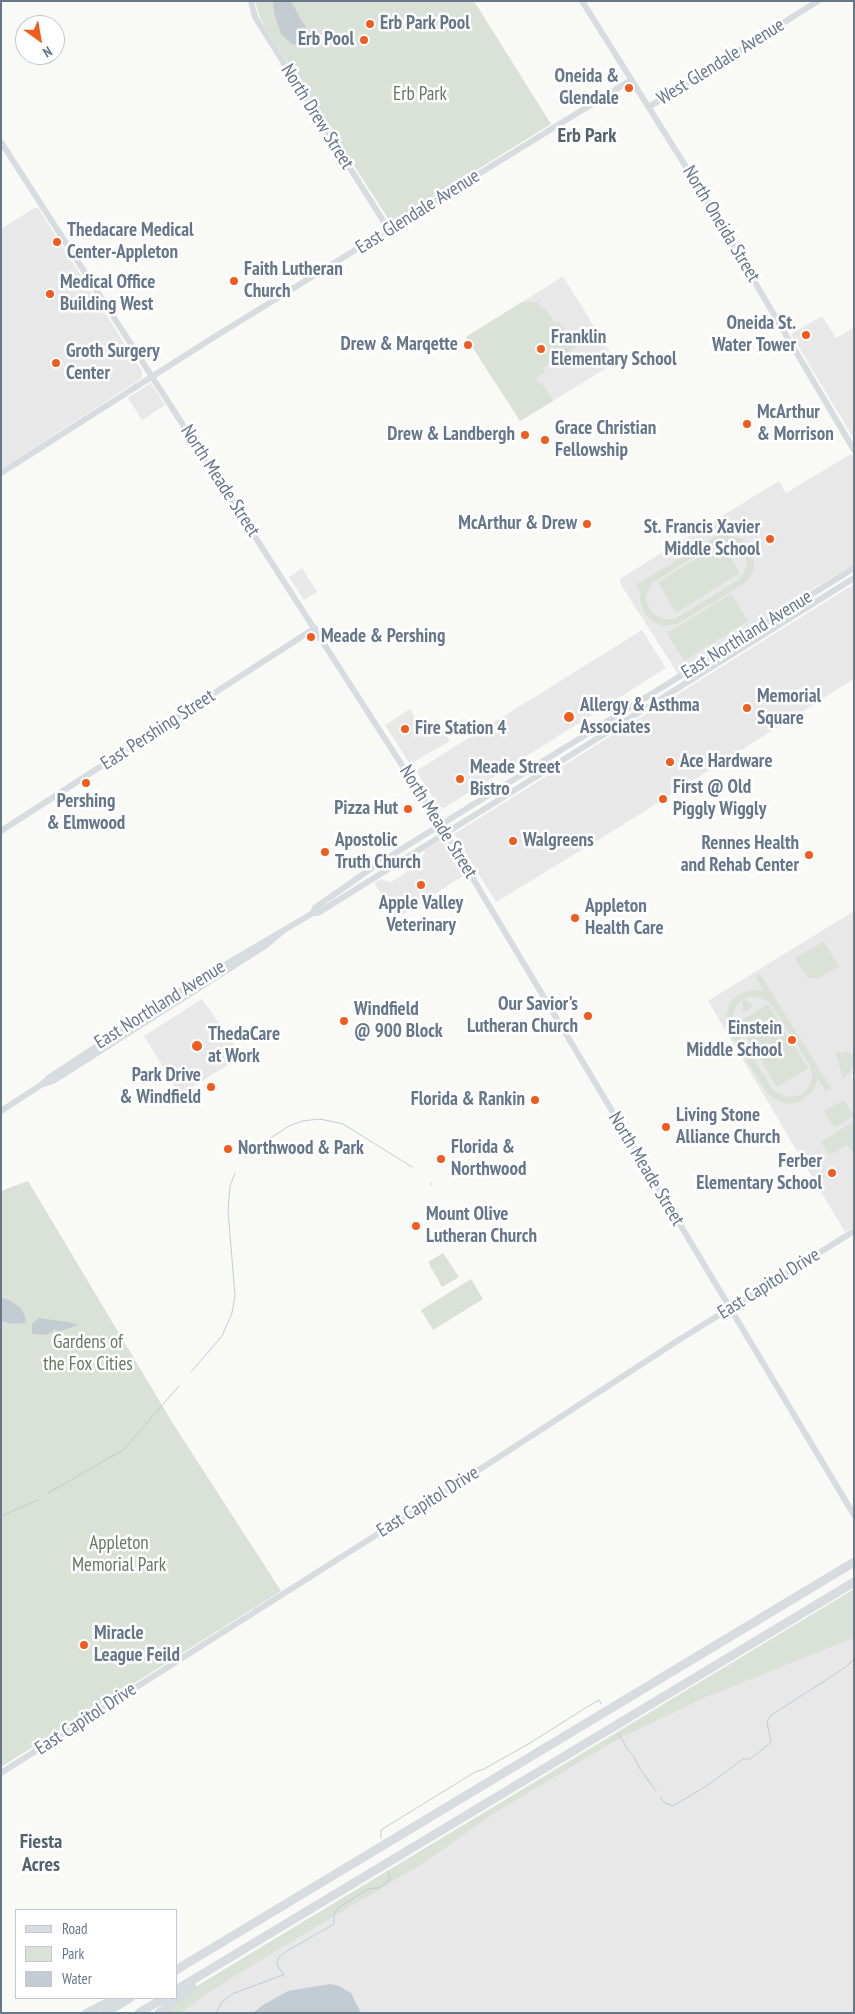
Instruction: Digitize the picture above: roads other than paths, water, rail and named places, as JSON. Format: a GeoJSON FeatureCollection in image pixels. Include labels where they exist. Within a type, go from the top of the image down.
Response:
{"type":"FeatureCollection","features":[{"type":"Feature","properties":{"kind":"highway"},"geometry":{"type":"LineString","coordinates":[[178,1969],[854,1562]]}},
{"type":"Feature","properties":{"kind":"highway"},"geometry":{"type":"LineString","coordinates":[[178,1989],[854,1582]]}},
{"type":"Feature","properties":{"kind":"highway"},"geometry":{"type":"LineString","coordinates":[[178,1998],[224,1966],[235,1955]]}},
{"type":"Feature","properties":{"kind":"highway"},"geometry":{"type":"LineString","coordinates":[[87,2013],[115,1999]]}},
{"type":"Feature","properties":{"kind":"highway"},"geometry":{"type":"LineString","coordinates":[[105,2013],[128,1999]]}},
{"type":"Feature","properties":{"kind":"highway"},"geometry":{"type":"LineString","coordinates":[[139,2013],[162,1999]]}},
{"type":"Feature","properties":{"kind":"highway"},"geometry":{"type":"LineString","coordinates":[[159,2013],[177,1999]]}},
{"type":"Feature","properties":{"kind":"main road","name":"North Drew Street"},"geometry":{"type":"LineString","coordinates":[[252,1],[255,17],[389,230]]}},
{"type":"Feature","properties":{"kind":"main road","name":"North Oneida Street"},"geometry":{"type":"LineString","coordinates":[[582,1],[705,198],[854,450]]}},
{"type":"Feature","properties":{"kind":"main road","name":"West Glendale Avenue"},"geometry":{"type":"LineString","coordinates":[[649,107],[818,1]]}},
{"type":"Feature","properties":{"kind":"main road","name":"East Glendale Avenue"},"geometry":{"type":"LineString","coordinates":[[1,474],[152,376],[631,80]]}},
{"type":"Feature","properties":{"kind":"main road","name":"North Meade Street"},"geometry":{"type":"LineString","coordinates":[[1,142],[316,628],[441,825],[854,1515]]}},
{"type":"Feature","properties":{"kind":"main road","name":"East Northland Avenue"},"geometry":{"type":"LineString","coordinates":[[313,913],[315,908],[365,873],[854,568]]}},
{"type":"Feature","properties":{"kind":"main road","name":"East Northland Avenue"},"geometry":{"type":"LineString","coordinates":[[1,1111],[41,1085],[50,1076],[182,990],[258,944],[313,913],[318,913],[854,578]]}},
{"type":"Feature","properties":{"kind":"main road","name":"East Pershing Street"},"geometry":{"type":"LineString","coordinates":[[1,831],[316,628]]}},
{"type":"Feature","properties":{"kind":"main road","name":"East Capitol Drive"},"geometry":{"type":"LineString","coordinates":[[1,1773],[729,1308],[854,1231]]}},
{"type":"Feature","properties":{"kind":"water"},"geometry":{"type":"Polygon","coordinates":[[[273,1],[290,1],[306,26],[307,36],[304,42],[298,45],[292,44],[281,34],[274,13],[273,1]]]}},
{"type":"Feature","properties":{"kind":"water"},"geometry":{"type":"Polygon","coordinates":[[[1,1298],[9,1300],[21,1308],[26,1319],[25,1323],[12,1324],[1,1321],[1,1298]]]}},
{"type":"Feature","properties":{"kind":"water"},"geometry":{"type":"Polygon","coordinates":[[[39,1318],[78,1325],[58,1332],[54,1329],[51,1333],[44,1335],[32,1334],[32,1324],[39,1318]]]}},
{"type":"Feature","properties":{"kind":"water"},"geometry":{"type":"Polygon","coordinates":[[[330,1984],[339,1986],[351,1993],[361,2013],[253,2013],[288,1991],[330,1984]]]}},
{"type":"Feature","properties":{"kind":"waterway"},"geometry":{"type":"LineString","coordinates":[[245,1157],[258,1146],[289,1126],[302,1121],[320,1119],[343,1124],[412,1167]]}},
{"type":"Feature","properties":{"kind":"waterway"},"geometry":{"type":"LineString","coordinates":[[191,1372],[222,1336],[232,1313],[235,1296],[228,1210],[230,1186],[235,1173]]}},
{"type":"Feature","properties":{"kind":"waterway"},"geometry":{"type":"LineString","coordinates":[[48,1493],[123,1450],[179,1386]]}},
{"type":"Feature","properties":{"kind":"waterway"},"geometry":{"type":"LineString","coordinates":[[1,1516],[38,1500]]}},
{"type":"Feature","properties":{"kind":"waterway"},"geometry":{"type":"LineString","coordinates":[[660,1797],[665,1803],[673,1806],[708,1785],[743,1759],[750,1759],[771,1742],[767,1722],[770,1716],[846,1667],[854,1659]]}},
{"type":"Feature","properties":{"kind":"waterway"},"geometry":{"type":"LineString","coordinates":[[381,1838],[381,1830],[475,1772],[484,1769],[530,1743],[599,1700],[601,1704]]}},
{"type":"Feature","properties":{"kind":"waterway"},"geometry":{"type":"LineString","coordinates":[[619,1734],[656,1791]]}},
{"type":"Feature","properties":{"kind":"waterway"},"geometry":{"type":"LineString","coordinates":[[285,1977],[277,1965],[278,1958],[334,1924],[334,1915],[338,1908],[368,1889],[378,1888],[387,1883],[390,1878],[388,1872]]}},
{"type":"Feature","properties":{"kind":"waterway"},"geometry":{"type":"LineString","coordinates":[[216,2013],[222,2002],[232,1994],[283,1975]]}},
{"type":"Feature","properties":{"kind":"place","name":"Erb Park Pool"},"geometry":{"type":"Point","coordinates":[370,24]}},
{"type":"Feature","properties":{"kind":"place","name":"Erb Pool"},"geometry":{"type":"Point","coordinates":[364,40]}},
{"type":"Feature","properties":{"kind":"place","name":"Oneida & Glendale"},"geometry":{"type":"Point","coordinates":[629,88]}},
{"type":"Feature","properties":{"kind":"place","name":"Thedacare Medical Center-Appleton"},"geometry":{"type":"Point","coordinates":[57,242]}},
{"type":"Feature","properties":{"kind":"place","name":"Faith Lutheran Church"},"geometry":{"type":"Point","coordinates":[234,281]}},
{"type":"Feature","properties":{"kind":"place","name":"Medical Office Building West"},"geometry":{"type":"Point","coordinates":[50,294]}},
{"type":"Feature","properties":{"kind":"place","name":"Oneida St. Water Tower"},"geometry":{"type":"Point","coordinates":[806,335]}},
{"type":"Feature","properties":{"kind":"place","name":"Drew & Marqette"},"geometry":{"type":"Point","coordinates":[468,345]}},
{"type":"Feature","properties":{"kind":"place","name":"Franklin Elementary School"},"geometry":{"type":"Point","coordinates":[541,349]}},
{"type":"Feature","properties":{"kind":"place","name":"Groth Surgery Center"},"geometry":{"type":"Point","coordinates":[56,363]}},
{"type":"Feature","properties":{"kind":"place","name":"McArthur & Morrison"},"geometry":{"type":"Point","coordinates":[747,424]}},
{"type":"Feature","properties":{"kind":"place","name":"Drew & Landbergh"},"geometry":{"type":"Point","coordinates":[525,435]}},
{"type":"Feature","properties":{"kind":"place","name":"Grace Christian Fellowship"},"geometry":{"type":"Point","coordinates":[545,440]}},
{"type":"Feature","properties":{"kind":"place","name":"McArthur & Drew"},"geometry":{"type":"Point","coordinates":[587,524]}},
{"type":"Feature","properties":{"kind":"place","name":"St. Francis Xavier Middle School"},"geometry":{"type":"Point","coordinates":[770,539]}},
{"type":"Feature","properties":{"kind":"place","name":"Meade & Pershing"},"geometry":{"type":"Point","coordinates":[311,637]}},
{"type":"Feature","properties":{"kind":"place","name":"Memorial Square"},"geometry":{"type":"Point","coordinates":[747,708]}},
{"type":"Feature","properties":{"kind":"place","name":"Allergy & Asthma Associates"},"geometry":{"type":"Point","coordinates":[569,717]}},
{"type":"Feature","properties":{"kind":"place","name":"Fire Station 4"},"geometry":{"type":"Point","coordinates":[405,729]}},
{"type":"Feature","properties":{"kind":"place","name":"Ace Hardware"},"geometry":{"type":"Point","coordinates":[670,762]}},
{"type":"Feature","properties":{"kind":"place","name":"Meade Street Bistro"},"geometry":{"type":"Point","coordinates":[460,779]}},
{"type":"Feature","properties":{"kind":"place","name":"Pershing & Elmwood"},"geometry":{"type":"Point","coordinates":[86,783]}},
{"type":"Feature","properties":{"kind":"place","name":"First @ Old Piggly Wiggly"},"geometry":{"type":"Point","coordinates":[663,799]}},
{"type":"Feature","properties":{"kind":"place","name":"Pizza Hut"},"geometry":{"type":"Point","coordinates":[408,809]}},
{"type":"Feature","properties":{"kind":"place","name":"Walgreens"},"geometry":{"type":"Point","coordinates":[513,841]}},
{"type":"Feature","properties":{"kind":"place","name":"Apostolic Truth Church"},"geometry":{"type":"Point","coordinates":[325,852]}},
{"type":"Feature","properties":{"kind":"place","name":"Rennes Health and Rehab Center"},"geometry":{"type":"Point","coordinates":[809,855]}},
{"type":"Feature","properties":{"kind":"place","name":"Apple Valley Veterinary"},"geometry":{"type":"Point","coordinates":[421,885]}},
{"type":"Feature","properties":{"kind":"place","name":"Appleton Health Care"},"geometry":{"type":"Point","coordinates":[575,918]}},
{"type":"Feature","properties":{"kind":"place","name":"Our Savior's Lutheran Church"},"geometry":{"type":"Point","coordinates":[588,1016]}},
{"type":"Feature","properties":{"kind":"place","name":"Windfield @ 900 Block"},"geometry":{"type":"Point","coordinates":[344,1021]}},
{"type":"Feature","properties":{"kind":"place","name":"Einstein Middle School"},"geometry":{"type":"Point","coordinates":[792,1040]}},
{"type":"Feature","properties":{"kind":"place","name":"ThedaCare at Work"},"geometry":{"type":"Point","coordinates":[197,1046]}},
{"type":"Feature","properties":{"kind":"place","name":"Park Drive & Windfield"},"geometry":{"type":"Point","coordinates":[211,1087]}},
{"type":"Feature","properties":{"kind":"place","name":"Florida & Rankin"},"geometry":{"type":"Point","coordinates":[535,1100]}},
{"type":"Feature","properties":{"kind":"place","name":"Living Stone Alliance Church"},"geometry":{"type":"Point","coordinates":[666,1127]}},
{"type":"Feature","properties":{"kind":"place","name":"Northwood & Park"},"geometry":{"type":"Point","coordinates":[228,1149]}},
{"type":"Feature","properties":{"kind":"place","name":"Florida & Northwood"},"geometry":{"type":"Point","coordinates":[441,1159]}},
{"type":"Feature","properties":{"kind":"place","name":"Ferber Elementary School"},"geometry":{"type":"Point","coordinates":[832,1173]}},
{"type":"Feature","properties":{"kind":"place","name":"Mount Olive Lutheran Church"},"geometry":{"type":"Point","coordinates":[416,1226]}},
{"type":"Feature","properties":{"kind":"place","name":"Miracle League Feild"},"geometry":{"type":"Point","coordinates":[84,1645]}},
{"type":"Feature","properties":{"kind":"district","name":"Erb Park"},"geometry":{"type":"Point","coordinates":[587,136]}},
{"type":"Feature","properties":{"kind":"district","name":"Fiesta Acres"},"geometry":{"type":"Point","coordinates":[41,1854]}},
{"type":"Feature","properties":{"kind":"park label","name":"Gardens of the Fox Cities"},"geometry":{"type":"Point","coordinates":[88,1354]}},
{"type":"Feature","properties":{"kind":"park label","name":"Appleton Memorial Park"},"geometry":{"type":"Point","coordinates":[119,1555]}}]}
